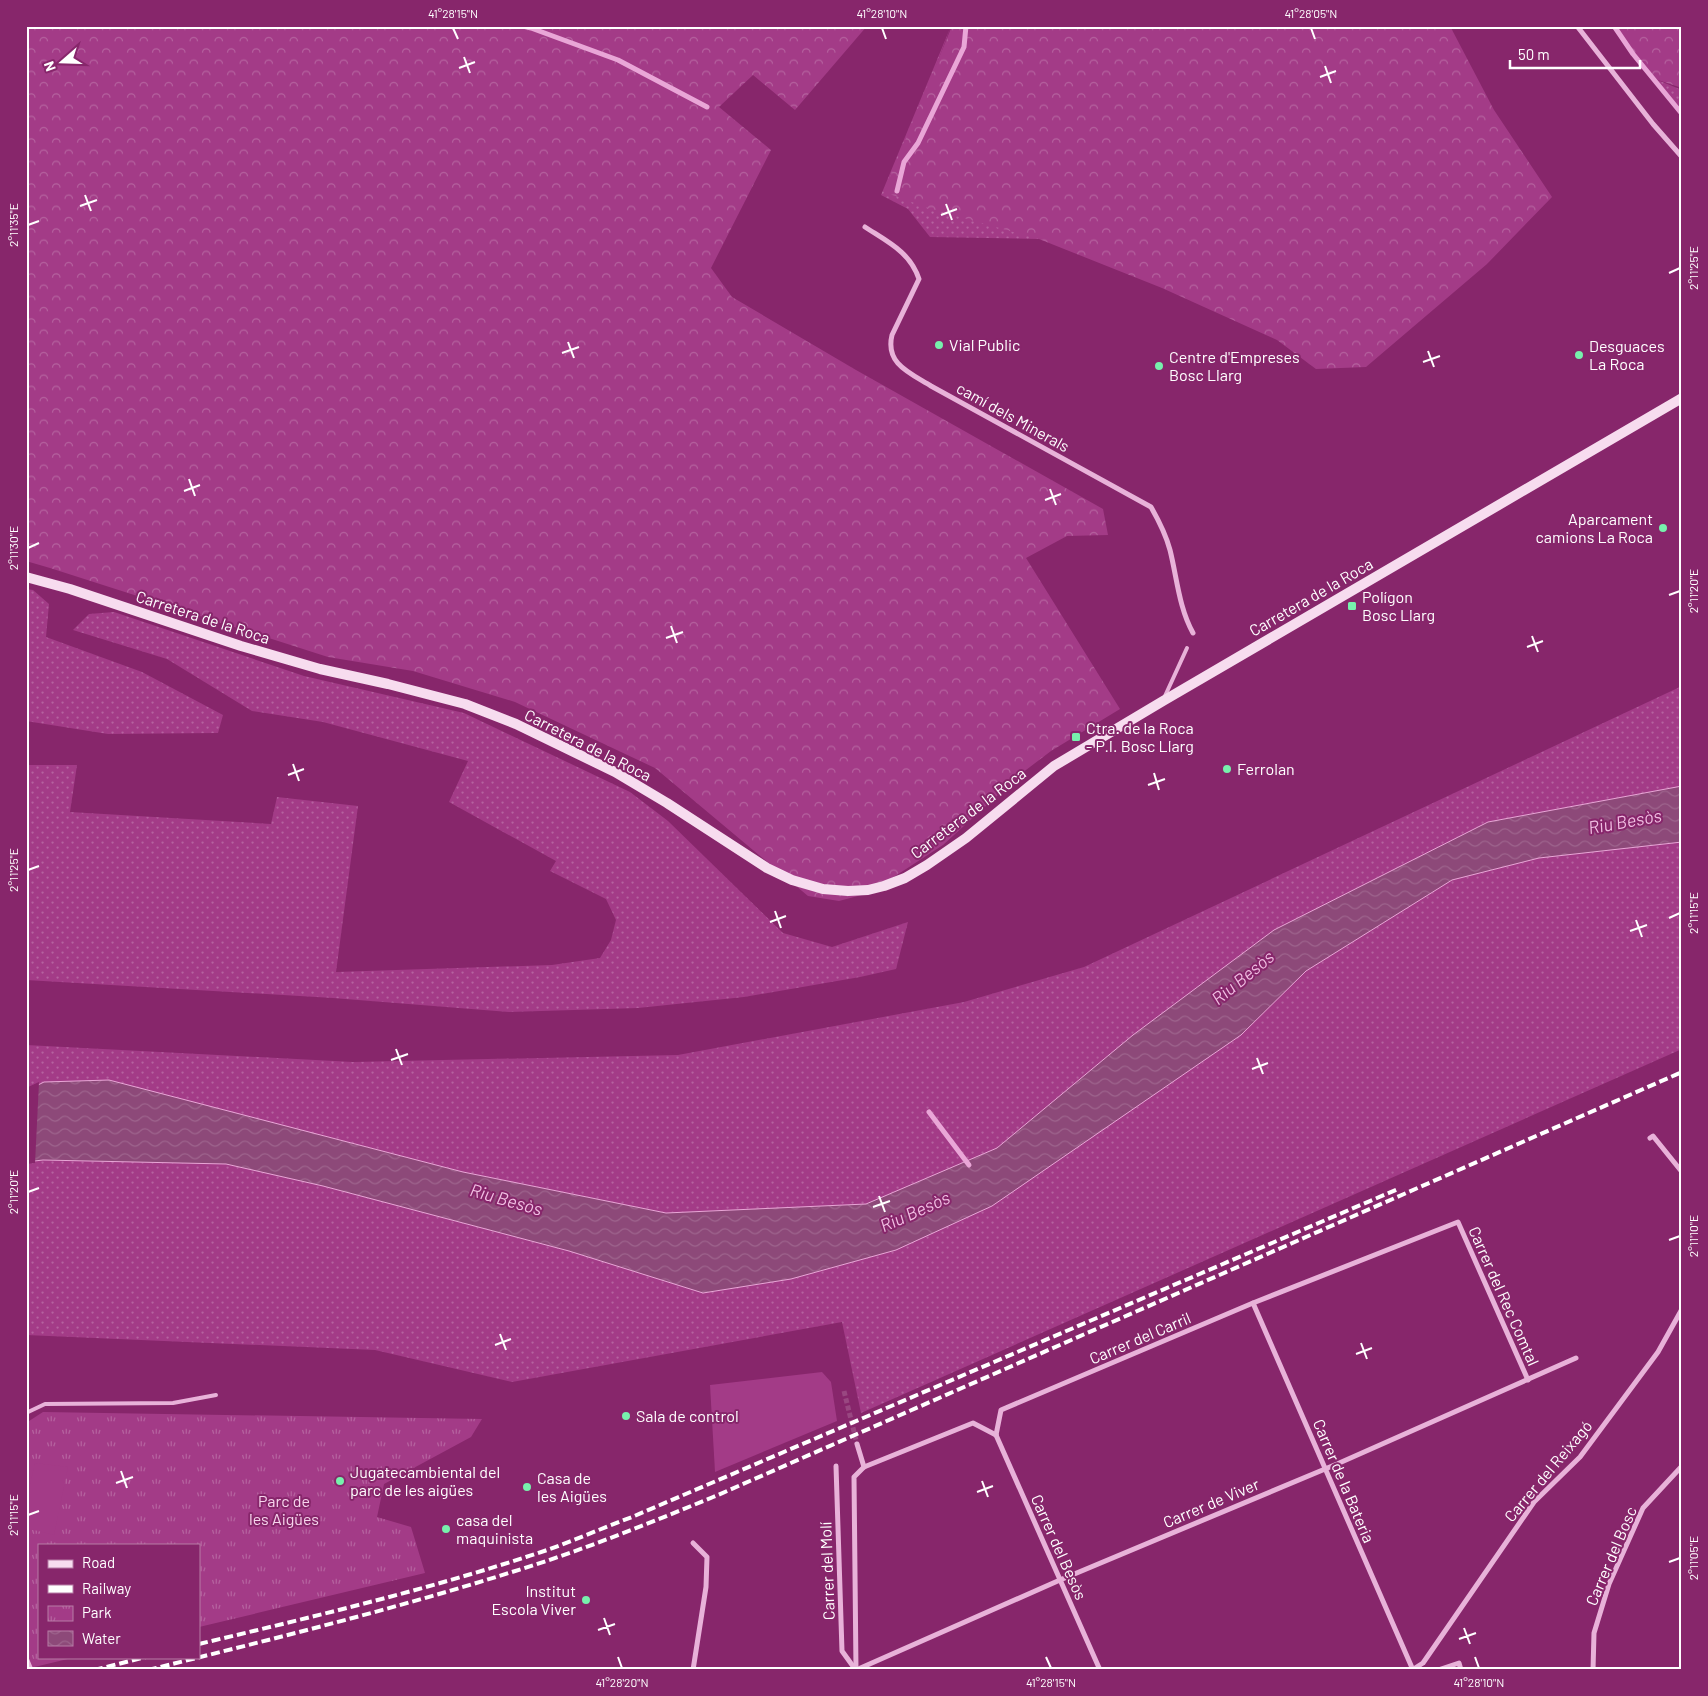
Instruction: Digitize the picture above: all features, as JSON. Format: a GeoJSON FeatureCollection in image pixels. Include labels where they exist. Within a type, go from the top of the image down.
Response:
{"type":"FeatureCollection","features":[{"type":"Feature","properties":{"kind":"street"},"geometry":{"type":"LineString","coordinates":[[1578,26],[1653,124],[1682,157]]}},
{"type":"Feature","properties":{"kind":"street","name":"camí dels Minerals"},"geometry":{"type":"LineString","coordinates":[[865,227],[901,251],[915,265],[919,279],[892,335],[890,344],[892,355],[899,366],[931,386],[1151,507],[1168,542],[1181,605],[1193,633]]}},
{"type":"Feature","properties":{"kind":"street","name":"Carretera de la Roca"},"geometry":{"type":"LineString","coordinates":[[26,577],[70,589],[241,646],[320,669],[465,704],[516,724],[615,772],[767,868],[792,880],[823,889],[868,890],[906,878],[927,865],[966,838],[1054,766],[1682,398]]}},
{"type":"Feature","properties":{"kind":"street"},"geometry":{"type":"LineString","coordinates":[[1650,1138],[1653,1136],[1660,1142],[1682,1172]]}},
{"type":"Feature","properties":{"kind":"street","name":"Carrer del Carril"},"geometry":{"type":"LineString","coordinates":[[996,1435],[1002,1410],[1254,1303],[1458,1222]]}},
{"type":"Feature","properties":{"kind":"street","name":"Carrer del Rec Comtal"},"geometry":{"type":"LineString","coordinates":[[1458,1222],[1528,1380]]}},
{"type":"Feature","properties":{"kind":"street","name":"Carrer de la Bateria"},"geometry":{"type":"LineString","coordinates":[[1254,1303],[1413,1670]]}},
{"type":"Feature","properties":{"kind":"street","name":"Carrer del Reixagó"},"geometry":{"type":"LineString","coordinates":[[1413,1670],[1423,1663],[1534,1502],[1580,1456],[1658,1352],[1682,1309]]}},
{"type":"Feature","properties":{"kind":"street","name":"Carrer de Viver"},"geometry":{"type":"LineString","coordinates":[[856,1670],[1060,1580],[1326,1469],[1576,1358]]}},
{"type":"Feature","properties":{"kind":"street"},"geometry":{"type":"LineString","coordinates":[[856,1444],[864,1467],[973,1424],[996,1435]]}},
{"type":"Feature","properties":{"kind":"street","name":"Carrer del Besòs"},"geometry":{"type":"LineString","coordinates":[[996,1435],[1100,1670]]}},
{"type":"Feature","properties":{"kind":"street","name":"Carrer del Molí"},"geometry":{"type":"LineString","coordinates":[[836,1466],[842,1651],[856,1670]]}},
{"type":"Feature","properties":{"kind":"street","name":"Carrer del Bosc"},"geometry":{"type":"LineString","coordinates":[[1593,1670],[1594,1633],[1613,1576],[1644,1508],[1682,1466]]}},
{"type":"Feature","properties":{"kind":"street","name":"Carrer del Molí"},"geometry":{"type":"LineString","coordinates":[[856,1670],[854,1477],[864,1467]]}},
{"type":"Feature","properties":{"kind":"street"},"geometry":{"type":"LineString","coordinates":[[693,1543],[708,1557],[706,1588],[693,1670]]}},
{"type":"Feature","properties":{"kind":"street"},"geometry":{"type":"LineString","coordinates":[[26,1658],[31,1670]]}},
{"type":"Feature","properties":{"kind":"street"},"geometry":{"type":"LineString","coordinates":[[1438,1670],[1459,1663],[1461,1670]]}},
{"type":"Feature","properties":{"kind":"lane"},"geometry":{"type":"LineString","coordinates":[[1163,701],[1187,648]]}},
{"type":"Feature","properties":{"kind":"lane"},"geometry":{"type":"LineString","coordinates":[[26,1413],[45,1404],[172,1403],[216,1395]]}},
{"type":"Feature","properties":{"kind":"green space"},"geometry":{"type":"Polygon","coordinates":[[[26,26],[867,26],[795,110],[753,75],[719,107],[771,150],[711,268],[732,297],[856,370],[1103,509],[1108,535],[1067,536],[1026,558],[1120,709],[1051,751],[1022,773],[943,845],[869,893],[839,901],[808,896],[655,768],[515,702],[413,671],[328,657],[26,561],[26,26]]]}},
{"type":"Feature","properties":{"kind":"green space"},"geometry":{"type":"Polygon","coordinates":[[[951,26],[935,69],[1039,239],[930,237],[908,209],[881,195],[951,26]]]}},
{"type":"Feature","properties":{"kind":"green space"},"geometry":{"type":"Polygon","coordinates":[[[952,26],[1450,26],[1494,110],[1552,197],[1487,264],[1366,367],[1316,369],[1277,340],[1162,288],[1039,239],[928,208],[884,192],[952,26]]]}},
{"type":"Feature","properties":{"kind":"green space"},"geometry":{"type":"Polygon","coordinates":[[[1612,26],[1682,26],[1682,88],[1655,79],[1612,26]]]}},
{"type":"Feature","properties":{"kind":"green space"},"geometry":{"type":"Polygon","coordinates":[[[1655,79],[1682,90],[1682,112],[1655,79]]]}},
{"type":"Feature","properties":{"kind":"green space"},"geometry":{"type":"Polygon","coordinates":[[[26,589],[33,590],[49,604],[46,637],[142,672],[223,715],[218,733],[108,734],[26,721],[26,589]]]}},
{"type":"Feature","properties":{"kind":"green space"},"geometry":{"type":"Polygon","coordinates":[[[114,612],[304,676],[464,713],[630,792],[668,821],[783,933],[832,947],[908,922],[896,969],[744,997],[638,1008],[509,1012],[333,998],[26,980],[26,765],[77,765],[70,812],[271,824],[277,797],[358,806],[336,972],[552,965],[600,958],[611,940],[616,920],[606,899],[550,871],[556,861],[449,802],[468,761],[323,722],[252,711],[167,659],[73,630],[89,614],[114,612]]]}},
{"type":"Feature","properties":{"kind":"green space"},"geometry":{"type":"Polygon","coordinates":[[[1682,686],[1682,786],[1488,822],[1274,930],[1133,1035],[997,1148],[866,1204],[666,1213],[463,1172],[325,1136],[26,1091],[26,1045],[353,1062],[678,1055],[964,1002],[1084,967],[1682,686]]]}},
{"type":"Feature","properties":{"kind":"green space"},"geometry":{"type":"Polygon","coordinates":[[[1682,842],[1682,1049],[861,1413],[842,1322],[512,1382],[375,1350],[26,1335],[26,1162],[43,1160],[226,1164],[323,1186],[569,1251],[703,1293],[791,1279],[896,1250],[1063,1157],[1241,1035],[1306,971],[1452,880],[1539,858],[1682,842]]]}},
{"type":"Feature","properties":{"kind":"green space"},"geometry":{"type":"Polygon","coordinates":[[[822,1372],[831,1382],[837,1421],[715,1472],[710,1385],[822,1372]]]}},
{"type":"Feature","properties":{"kind":"green space","name":"Parc de les Aigües"},"geometry":{"type":"Polygon","coordinates":[[[43,1412],[482,1419],[471,1437],[384,1484],[377,1517],[411,1527],[425,1573],[200,1627],[200,1544],[38,1544],[38,1658],[72,1658],[26,1669],[26,1423],[43,1412]]]}},
{"type":"Feature","properties":{"kind":"green space"},"geometry":{"type":"Polygon","coordinates":[[[35,1463],[68,1467],[54,1535],[26,1528],[26,1502],[35,1463]]]}},
{"type":"Feature","properties":{"kind":"water","name":"Riu Besòs"},"geometry":{"type":"Polygon","coordinates":[[[1682,786],[1682,842],[1539,858],[1452,880],[1306,971],[1241,1035],[992,1206],[896,1250],[791,1279],[703,1293],[569,1251],[323,1186],[226,1164],[43,1160],[26,1162],[26,1091],[44,1082],[109,1080],[463,1172],[666,1213],[866,1204],[997,1148],[1133,1035],[1274,930],[1488,822],[1682,786]]]}},
{"type":"Feature","properties":{"kind":"pier"},"geometry":{"type":"Polygon","coordinates":[[[39,1082],[35,1163],[26,1164],[26,1088],[39,1082]]]}},
{"type":"Feature","properties":{"kind":"waterway"},"geometry":{"type":"LineString","coordinates":[[523,26],[618,60],[707,107]]}},
{"type":"Feature","properties":{"kind":"waterway"},"geometry":{"type":"LineString","coordinates":[[897,191],[904,162],[918,143],[964,47],[966,26]]}},
{"type":"Feature","properties":{"kind":"waterway"},"geometry":{"type":"LineString","coordinates":[[1614,26],[1633,54],[1682,114]]}},
{"type":"Feature","properties":{"kind":"waterway"},"geometry":{"type":"LineString","coordinates":[[929,1112],[969,1165]]}},
{"type":"Feature","properties":{"kind":"tunnel"},"geometry":{"type":"LineString","coordinates":[[844,1391],[857,1444]]}},
{"type":"Feature","properties":{"kind":"railway"},"geometry":{"type":"LineString","coordinates":[[200,1657],[390,1608],[486,1580],[626,1532],[718,1495],[1682,1072]]}},
{"type":"Feature","properties":{"kind":"railway"},"geometry":{"type":"LineString","coordinates":[[200,1644],[404,1593],[485,1570],[566,1543],[632,1517],[1398,1189]]}},
{"type":"Feature","properties":{"kind":"railway"},"geometry":{"type":"LineString","coordinates":[[94,1670],[142,1658]]}},
{"type":"Feature","properties":{"kind":"railway"},"geometry":{"type":"LineString","coordinates":[[148,1670],[196,1658]]}},
{"type":"Feature","properties":{"kind":"place","name":"Vial Public"},"geometry":{"type":"Point","coordinates":[939,345]}},
{"type":"Feature","properties":{"kind":"place","name":"Desguaces La Roca"},"geometry":{"type":"Point","coordinates":[1579,355]}},
{"type":"Feature","properties":{"kind":"place","name":"Centre d'Empreses Bosc Llarg"},"geometry":{"type":"Point","coordinates":[1159,366]}},
{"type":"Feature","properties":{"kind":"place","name":"Aparcament camions La Roca"},"geometry":{"type":"Point","coordinates":[1663,528]}},
{"type":"Feature","properties":{"kind":"place","name":"Polígon Bosc Llarg"},"geometry":{"type":"Point","coordinates":[1352,606]}},
{"type":"Feature","properties":{"kind":"place","name":"Ctra. de la Roca - P.I. Bosc Llarg"},"geometry":{"type":"Point","coordinates":[1076,737]}},
{"type":"Feature","properties":{"kind":"place","name":"Ferrolan"},"geometry":{"type":"Point","coordinates":[1227,769]}},
{"type":"Feature","properties":{"kind":"place","name":"Sala de control"},"geometry":{"type":"Point","coordinates":[626,1416]}},
{"type":"Feature","properties":{"kind":"place","name":"Jugatecambiental del parc de les aigües"},"geometry":{"type":"Point","coordinates":[340,1481]}},
{"type":"Feature","properties":{"kind":"place","name":"Casa de les Aigües"},"geometry":{"type":"Point","coordinates":[527,1487]}},
{"type":"Feature","properties":{"kind":"place","name":"casa del maquinista"},"geometry":{"type":"Point","coordinates":[446,1529]}},
{"type":"Feature","properties":{"kind":"place","name":"Institut Escola Viver"},"geometry":{"type":"Point","coordinates":[586,1600]}}]}
